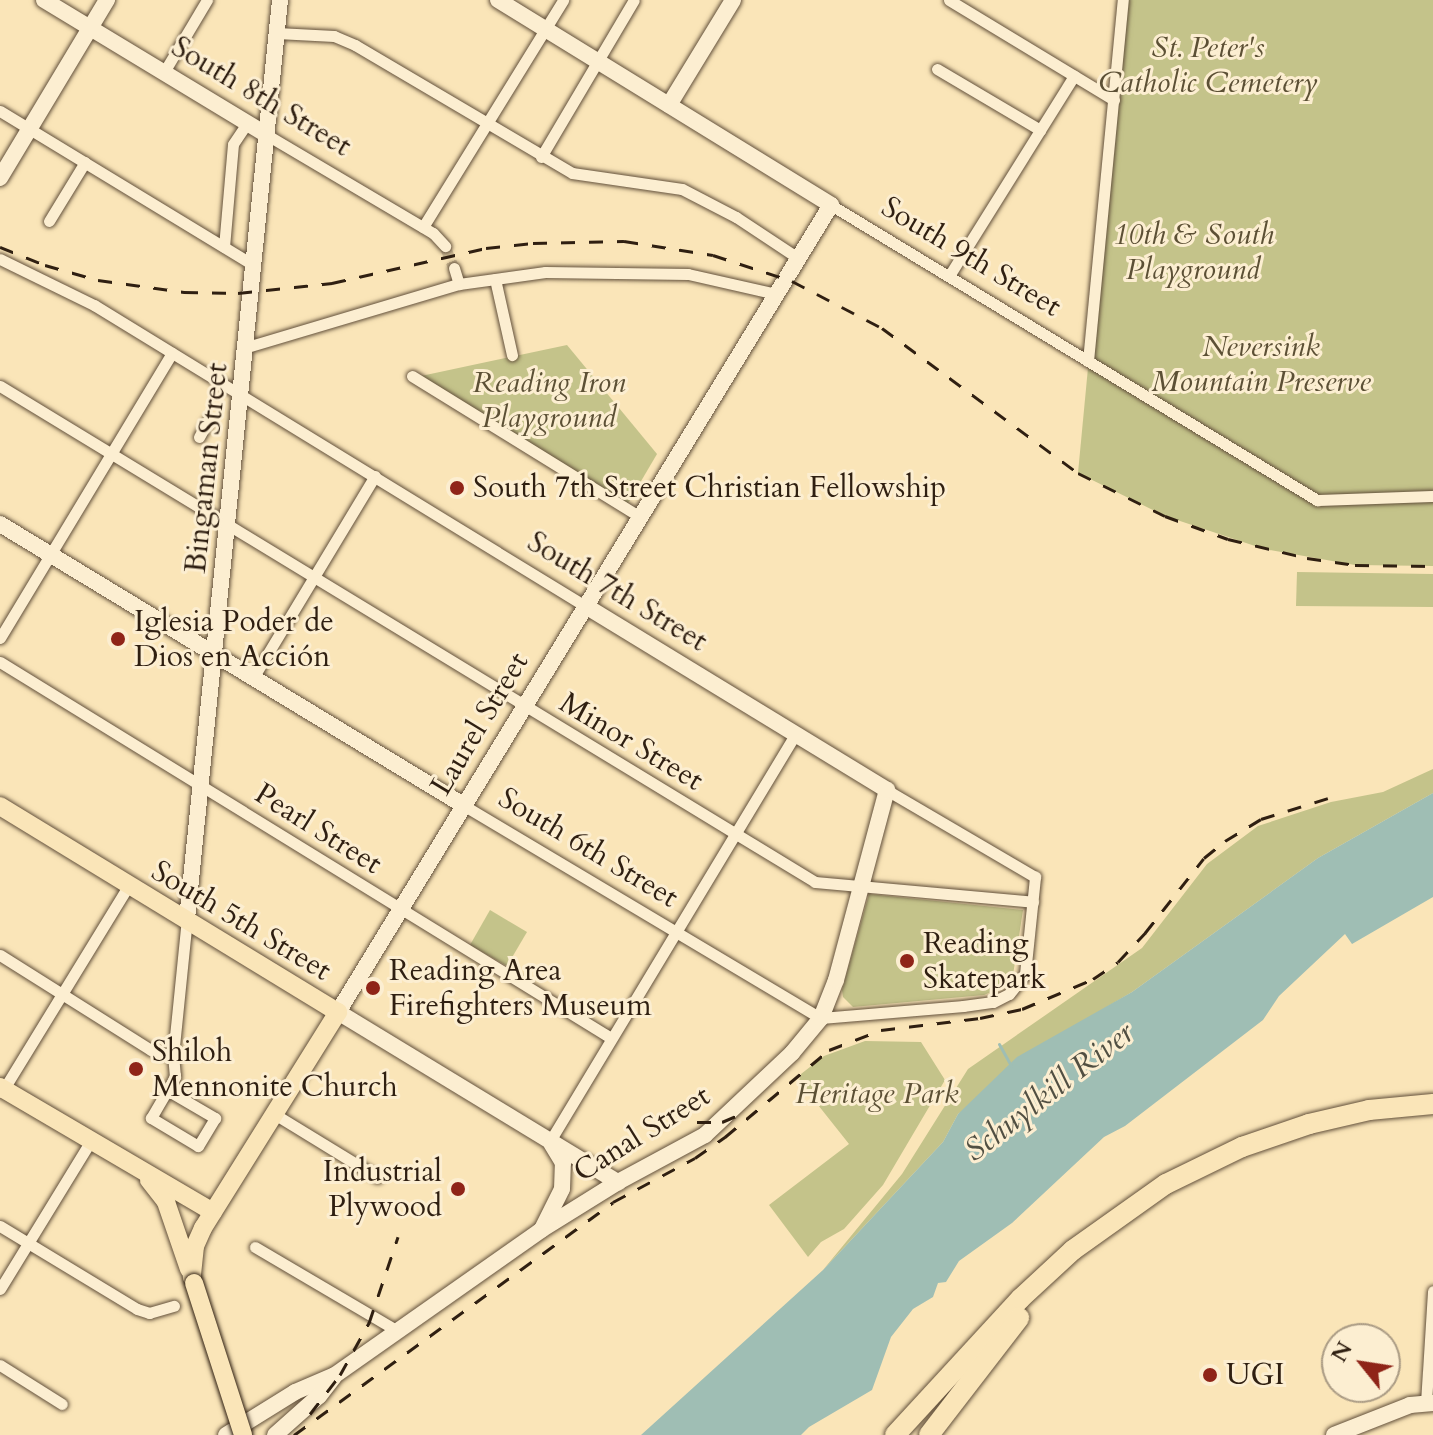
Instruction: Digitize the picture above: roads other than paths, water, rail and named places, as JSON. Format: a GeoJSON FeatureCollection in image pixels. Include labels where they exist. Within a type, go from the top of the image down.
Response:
{"type":"FeatureCollection","features":[{"type":"Feature","properties":{"kind":"highway"},"geometry":{"type":"LineString","coordinates":[[895,1435],[1020,1299],[1073,1250],[1166,1184],[1242,1147],[1309,1124],[1369,1110],[1433,1104]]}},
{"type":"Feature","properties":{"kind":"highway"},"geometry":{"type":"LineString","coordinates":[[929,1435],[1040,1295],[1075,1262],[1137,1217],[1203,1178],[1287,1144],[1356,1126],[1433,1115]]}},
{"type":"Feature","properties":{"kind":"main road","name":"South 5th Street"},"geometry":{"type":"LineString","coordinates":[[0,806],[338,1012]]}},
{"type":"Feature","properties":{"kind":"main road","name":"Laurel Street"},"geometry":{"type":"LineString","coordinates":[[193,1280],[195,1246],[213,1212],[338,1012]]}},
{"type":"Feature","properties":{"kind":"main road"},"geometry":{"type":"LineString","coordinates":[[1,1091],[213,1212]]}},
{"type":"Feature","properties":{"kind":"main road"},"geometry":{"type":"LineString","coordinates":[[140,1173],[166,1202],[243,1435]]}},
{"type":"Feature","properties":{"kind":"street","name":"South 8th Street"},"geometry":{"type":"LineString","coordinates":[[44,0],[423,227],[445,246]]}},
{"type":"Feature","properties":{"kind":"street"},"geometry":{"type":"LineString","coordinates":[[0,178],[107,0]]}},
{"type":"Feature","properties":{"kind":"street"},"geometry":{"type":"LineString","coordinates":[[164,72],[207,0]]}},
{"type":"Feature","properties":{"kind":"street","name":"Bingaman Street"},"geometry":{"type":"LineString","coordinates":[[167,1090],[215,1118],[198,1146],[151,1118],[167,1090],[175,1077],[173,1056],[203,786],[280,0]]}},
{"type":"Feature","properties":{"kind":"street","name":"South 9th Street"},"geometry":{"type":"LineString","coordinates":[[498,0],[1317,500],[1433,496]]}},
{"type":"Feature","properties":{"kind":"street"},"geometry":{"type":"LineString","coordinates":[[423,227],[563,0]]}},
{"type":"Feature","properties":{"kind":"street"},"geometry":{"type":"LineString","coordinates":[[541,157],[634,0]]}},
{"type":"Feature","properties":{"kind":"street"},"geometry":{"type":"LineString","coordinates":[[949,0],[1114,100]]}},
{"type":"Feature","properties":{"kind":"street"},"geometry":{"type":"LineString","coordinates":[[1088,361],[1123,0]]}},
{"type":"Feature","properties":{"kind":"street"},"geometry":{"type":"LineString","coordinates":[[669,105],[729,1]]}},
{"type":"Feature","properties":{"kind":"street"},"geometry":{"type":"LineString","coordinates":[[277,33],[334,36],[355,45],[572,173],[694,194],[798,258]]}},
{"type":"Feature","properties":{"kind":"street"},"geometry":{"type":"LineString","coordinates":[[937,69],[1040,130]]}},
{"type":"Feature","properties":{"kind":"street"},"geometry":{"type":"LineString","coordinates":[[949,276],[1074,76]]}},
{"type":"Feature","properties":{"kind":"street"},"geometry":{"type":"LineString","coordinates":[[0,111],[255,266]]}},
{"type":"Feature","properties":{"kind":"street"},"geometry":{"type":"LineString","coordinates":[[224,247],[233,144],[247,123]]}},
{"type":"Feature","properties":{"kind":"street"},"geometry":{"type":"LineString","coordinates":[[49,221],[85,162]]}},
{"type":"Feature","properties":{"kind":"street","name":"Laurel Street"},"geometry":{"type":"LineString","coordinates":[[338,1012],[831,205]]}},
{"type":"Feature","properties":{"kind":"street","name":"South 7th Street"},"geometry":{"type":"LineString","coordinates":[[0,259],[94,305],[887,790],[1035,877],[1033,902]]}},
{"type":"Feature","properties":{"kind":"street"},"geometry":{"type":"LineString","coordinates":[[454,268],[459,284]]}},
{"type":"Feature","properties":{"kind":"street"},"geometry":{"type":"LineString","coordinates":[[247,347],[459,284],[557,271],[688,274],[776,294]]}},
{"type":"Feature","properties":{"kind":"street"},"geometry":{"type":"LineString","coordinates":[[495,279],[512,355]]}},
{"type":"Feature","properties":{"kind":"street"},"geometry":{"type":"LineString","coordinates":[[0,638],[172,353]]}},
{"type":"Feature","properties":{"kind":"street"},"geometry":{"type":"LineString","coordinates":[[412,376],[640,517]]}},
{"type":"Feature","properties":{"kind":"street","name":"Minor Street"},"geometry":{"type":"LineString","coordinates":[[0,386],[815,882],[1033,902]]}},
{"type":"Feature","properties":{"kind":"street"},"geometry":{"type":"LineString","coordinates":[[199,437],[208,421]]}},
{"type":"Feature","properties":{"kind":"street"},"geometry":{"type":"LineString","coordinates":[[253,678],[375,476]]}},
{"type":"Feature","properties":{"kind":"street","name":"South 6th Street"},"geometry":{"type":"LineString","coordinates":[[0,524],[675,933],[821,1018]]}},
{"type":"Feature","properties":{"kind":"street","name":"Pearl Street"},"geometry":{"type":"LineString","coordinates":[[0,662],[611,1038]]}},
{"type":"Feature","properties":{"kind":"street"},"geometry":{"type":"LineString","coordinates":[[541,1230],[562,1189],[563,1163],[550,1141],[796,734]]}},
{"type":"Feature","properties":{"kind":"street","name":"Canal Street"},"geometry":{"type":"LineString","coordinates":[[226,1435],[295,1392],[335,1375],[541,1230],[618,1182],[683,1149],[722,1122],[792,1053],[821,1018],[836,980],[887,790]]}},
{"type":"Feature","properties":{"kind":"street"},"geometry":{"type":"LineString","coordinates":[[1,1091],[129,885]]}},
{"type":"Feature","properties":{"kind":"street"},"geometry":{"type":"LineString","coordinates":[[821,1018],[978,1004],[1009,994],[1025,974],[1033,902]]}},
{"type":"Feature","properties":{"kind":"street"},"geometry":{"type":"LineString","coordinates":[[0,955],[151,1050],[173,1056]]}},
{"type":"Feature","properties":{"kind":"street","name":"South 5th Street"},"geometry":{"type":"LineString","coordinates":[[338,1012],[618,1182]]}},
{"type":"Feature","properties":{"kind":"street"},"geometry":{"type":"LineString","coordinates":[[276,1115],[377,1177]]}},
{"type":"Feature","properties":{"kind":"street"},"geometry":{"type":"LineString","coordinates":[[0,1289],[90,1142]]}},
{"type":"Feature","properties":{"kind":"street"},"geometry":{"type":"LineString","coordinates":[[0,1226],[137,1309],[149,1313],[174,1306]]}},
{"type":"Feature","properties":{"kind":"street"},"geometry":{"type":"LineString","coordinates":[[255,1247],[396,1330]]}},
{"type":"Feature","properties":{"kind":"street"},"geometry":{"type":"LineString","coordinates":[[1334,1435],[1402,1408],[1430,1403],[1433,1291]]}},
{"type":"Feature","properties":{"kind":"street"},"geometry":{"type":"LineString","coordinates":[[0,1365],[62,1404]]}},
{"type":"Feature","properties":{"kind":"street","name":"Canal Street"},"geometry":{"type":"LineString","coordinates":[[275,1435],[319,1396],[335,1375]]}},
{"type":"Feature","properties":{"kind":"water","name":"Schuylkill River"},"geometry":{"type":"Polygon","coordinates":[[[1433,793],[1433,897],[1352,944],[1345,934],[1279,996],[1263,1020],[1125,1126],[1104,1137],[1012,1223],[959,1261],[946,1282],[938,1283],[933,1297],[913,1309],[891,1337],[872,1390],[809,1427],[801,1435],[641,1435],[823,1270],[943,1142],[958,1114],[1017,1057],[1132,992],[1318,858],[1433,793]]]}},
{"type":"Feature","properties":{"kind":"waterway"},"geometry":{"type":"LineString","coordinates":[[999,1044],[1011,1066]]}},
{"type":"Feature","properties":{"kind":"tunnel"},"geometry":{"type":"LineString","coordinates":[[445,246],[454,268]]}},
{"type":"Feature","properties":{"kind":"railway"},"geometry":{"type":"LineString","coordinates":[[0,247],[45,265],[98,280],[184,292],[238,293],[332,283],[486,248],[533,243],[624,241],[713,255],[792,281],[882,328],[1078,473],[1165,516],[1228,539],[1307,558],[1355,565],[1433,566]]}},
{"type":"Feature","properties":{"kind":"railway"},"geometry":{"type":"LineString","coordinates":[[294,1435],[613,1202],[695,1158],[725,1137],[829,1050],[881,1030],[980,1018],[1022,1009],[1093,979],[1118,962],[1204,858],[1225,841],[1261,819],[1338,795]]}},
{"type":"Feature","properties":{"kind":"railway"},"geometry":{"type":"LineString","coordinates":[[697,1122],[722,1122],[745,1112]]}},
{"type":"Feature","properties":{"kind":"railway"},"geometry":{"type":"LineString","coordinates":[[310,1414],[340,1375],[369,1323],[398,1237]]}},
{"type":"Feature","properties":{"kind":"place","name":"South 7th Street Christian Fellowship"},"geometry":{"type":"Point","coordinates":[457,488]}},
{"type":"Feature","properties":{"kind":"place","name":"Iglesia Poder de Dios en Acción"},"geometry":{"type":"Point","coordinates":[118,639]}},
{"type":"Feature","properties":{"kind":"place","name":"Reading Skatepark"},"geometry":{"type":"Point","coordinates":[907,961]}},
{"type":"Feature","properties":{"kind":"place","name":"Reading Area Firefighters Museum"},"geometry":{"type":"Point","coordinates":[373,988]}},
{"type":"Feature","properties":{"kind":"place","name":"Shiloh Mennonite Church"},"geometry":{"type":"Point","coordinates":[136,1069]}},
{"type":"Feature","properties":{"kind":"place","name":"Industrial Plywood"},"geometry":{"type":"Point","coordinates":[458,1189]}},
{"type":"Feature","properties":{"kind":"place","name":"UGI"},"geometry":{"type":"Point","coordinates":[1210,1375]}},
{"type":"Feature","properties":{"kind":"park label","name":"St. Peter's Catholic Cemetery"},"geometry":{"type":"Point","coordinates":[1208,65]}},
{"type":"Feature","properties":{"kind":"park label","name":"10th & South Playground"},"geometry":{"type":"Point","coordinates":[1193,252]}},
{"type":"Feature","properties":{"kind":"park label","name":"Neversink Mountain Preserve"},"geometry":{"type":"Point","coordinates":[1261,364]}},
{"type":"Feature","properties":{"kind":"park label","name":"Reading Iron Playground"},"geometry":{"type":"Point","coordinates":[549,400]}},
{"type":"Feature","properties":{"kind":"park label","name":"Heritage Park"},"geometry":{"type":"Point","coordinates":[877,1094]}}]}
